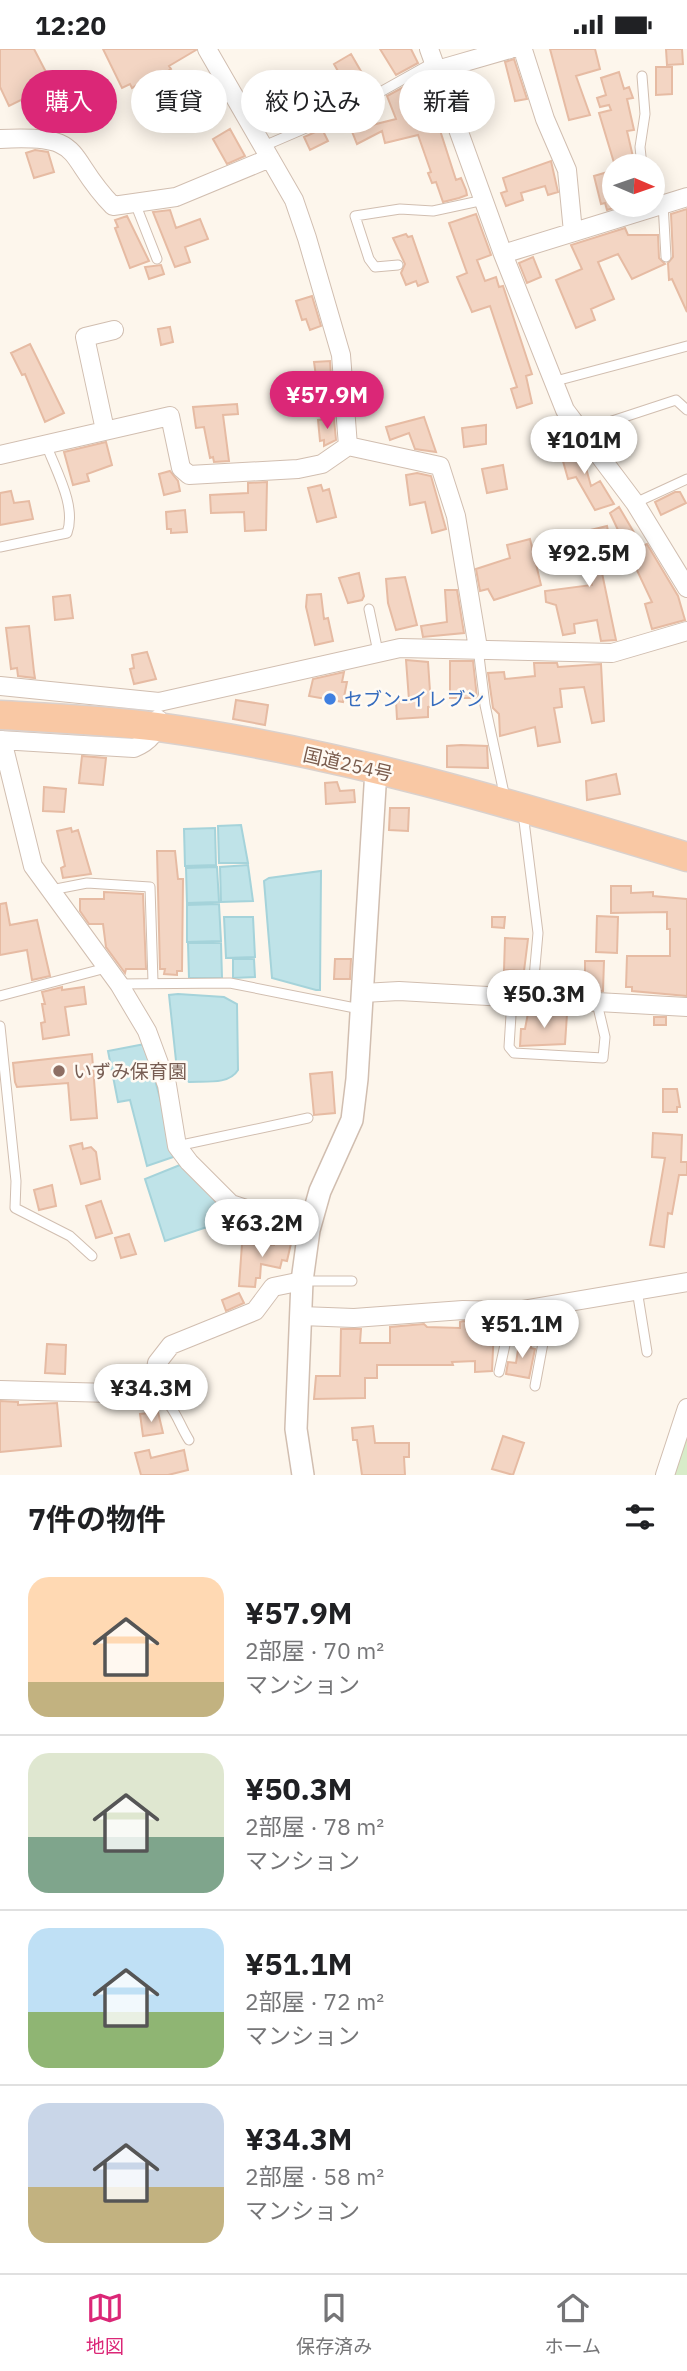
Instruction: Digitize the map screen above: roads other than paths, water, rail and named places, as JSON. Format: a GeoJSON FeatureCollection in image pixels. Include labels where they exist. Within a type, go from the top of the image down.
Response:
{"type":"FeatureCollection","features":[{"type":"Feature","properties":{"kind":"highway","name":"国道254号"},"geometry":{"type":"LineString","coordinates":[[1,732],[158,714],[514,806],[687,857]]}},
{"type":"Feature","properties":{"kind":"street"},"geometry":{"type":"LineString","coordinates":[[207,49],[294,200],[341,355],[348,446]]}},
{"type":"Feature","properties":{"kind":"street"},"geometry":{"type":"LineString","coordinates":[[510,49],[434,60],[552,382],[565,409],[635,503],[687,587]]}},
{"type":"Feature","properties":{"kind":"street"},"geometry":{"type":"LineString","coordinates":[[519,49],[523,50],[545,119],[567,170],[573,232]]}},
{"type":"Feature","properties":{"kind":"street"},"geometry":{"type":"LineString","coordinates":[[0,139],[61,142],[74,151],[113,206],[176,197],[267,152]]}},
{"type":"Feature","properties":{"kind":"street"},"geometry":{"type":"LineString","coordinates":[[665,202],[687,197]]}},
{"type":"Feature","properties":{"kind":"street"},"geometry":{"type":"LineString","coordinates":[[503,254],[618,217]]}},
{"type":"Feature","properties":{"kind":"street"},"geometry":{"type":"LineString","coordinates":[[104,430],[85,337],[114,330]]}},
{"type":"Feature","properties":{"kind":"street"},"geometry":{"type":"LineString","coordinates":[[0,456],[45,443],[170,417],[181,468],[189,475],[298,469],[322,464],[348,446],[440,466],[456,516],[478,648]]}},
{"type":"Feature","properties":{"kind":"street"},"geometry":{"type":"LineString","coordinates":[[0,686],[158,714],[400,648],[612,653],[687,631]]}},
{"type":"Feature","properties":{"kind":"street"},"geometry":{"type":"LineString","coordinates":[[1,732],[33,866],[119,984],[159,1059],[177,1146],[189,1162],[232,1204],[309,1230]]}},
{"type":"Feature","properties":{"kind":"street"},"geometry":{"type":"LineString","coordinates":[[303,1475],[296,1429],[302,1281],[309,1230],[320,1191],[352,1120],[376,770]]}},
{"type":"Feature","properties":{"kind":"street"},"geometry":{"type":"LineString","coordinates":[[362,1001],[399,991],[687,1007]]}},
{"type":"Feature","properties":{"kind":"street"},"geometry":{"type":"LineString","coordinates":[[0,1389],[152,1392],[156,1363],[171,1345],[255,1311],[273,1287],[302,1281]]}},
{"type":"Feature","properties":{"kind":"street"},"geometry":{"type":"LineString","coordinates":[[301,1316],[354,1318],[463,1310],[517,1318],[637,1290],[687,1282]]}},
{"type":"Feature","properties":{"kind":"street"},"geometry":{"type":"LineString","coordinates":[[665,1475],[687,1408]]}},
{"type":"Feature","properties":{"kind":"lane"},"geometry":{"type":"LineString","coordinates":[[267,152],[350,109],[434,60]]}},
{"type":"Feature","properties":{"kind":"lane"},"geometry":{"type":"LineString","coordinates":[[641,154],[645,114],[642,76]]}},
{"type":"Feature","properties":{"kind":"lane"},"geometry":{"type":"LineString","coordinates":[[398,265],[375,267],[369,259],[355,216],[400,209],[433,211],[484,200]]}},
{"type":"Feature","properties":{"kind":"lane"},"geometry":{"type":"LineString","coordinates":[[135,202],[157,259]]}},
{"type":"Feature","properties":{"kind":"lane"},"geometry":{"type":"LineString","coordinates":[[659,217],[666,257]]}},
{"type":"Feature","properties":{"kind":"lane"},"geometry":{"type":"LineString","coordinates":[[552,382],[687,346]]}},
{"type":"Feature","properties":{"kind":"lane"},"geometry":{"type":"LineString","coordinates":[[586,435],[612,421],[676,400],[687,410]]}},
{"type":"Feature","properties":{"kind":"lane"},"geometry":{"type":"LineString","coordinates":[[0,547],[67,533],[71,523],[68,505],[45,443]]}},
{"type":"Feature","properties":{"kind":"lane"},"geometry":{"type":"LineString","coordinates":[[635,503],[687,479]]}},
{"type":"Feature","properties":{"kind":"lane"},"geometry":{"type":"LineString","coordinates":[[369,609],[378,652]]}},
{"type":"Feature","properties":{"kind":"lane"},"geometry":{"type":"LineString","coordinates":[[478,648],[485,705],[505,788],[514,806],[538,933],[532,1000]]}},
{"type":"Feature","properties":{"kind":"lane"},"geometry":{"type":"LineString","coordinates":[[48,890],[87,883],[150,887],[153,982]]}},
{"type":"Feature","properties":{"kind":"lane"},"geometry":{"type":"LineString","coordinates":[[0,996],[106,968]]}},
{"type":"Feature","properties":{"kind":"lane"},"geometry":{"type":"LineString","coordinates":[[119,984],[230,982],[362,1001]]}},
{"type":"Feature","properties":{"kind":"lane"},"geometry":{"type":"LineString","coordinates":[[512,999],[509,1047],[514,1053],[603,1058],[605,1037],[597,1003]]}},
{"type":"Feature","properties":{"kind":"lane"},"geometry":{"type":"LineString","coordinates":[[0,1026],[16,1181],[15,1208],[70,1236],[92,1256]]}},
{"type":"Feature","properties":{"kind":"lane"},"geometry":{"type":"LineString","coordinates":[[177,1146],[309,1118]]}},
{"type":"Feature","properties":{"kind":"lane"},"geometry":{"type":"LineString","coordinates":[[302,1281],[352,1281]]}},
{"type":"Feature","properties":{"kind":"lane"},"geometry":{"type":"LineString","coordinates":[[637,1290],[647,1352]]}},
{"type":"Feature","properties":{"kind":"lane"},"geometry":{"type":"LineString","coordinates":[[499,1373],[508,1331],[517,1318],[543,1343],[535,1385]]}},
{"type":"Feature","properties":{"kind":"lane"},"geometry":{"type":"LineString","coordinates":[[152,1392],[170,1405],[188,1440]]}},
{"type":"Feature","properties":{"kind":"water"},"geometry":{"type":"Polygon","coordinates":[[[241,825],[248,863],[219,863],[218,826],[241,825]]]}},
{"type":"Feature","properties":{"kind":"water"},"geometry":{"type":"Polygon","coordinates":[[[215,828],[216,865],[185,866],[184,829],[215,828]]]}},
{"type":"Feature","properties":{"kind":"water"},"geometry":{"type":"Polygon","coordinates":[[[248,865],[253,901],[221,902],[220,867],[248,865]]]}},
{"type":"Feature","properties":{"kind":"water"},"geometry":{"type":"Polygon","coordinates":[[[217,867],[219,902],[187,903],[186,868],[217,867]]]}},
{"type":"Feature","properties":{"kind":"water"},"geometry":{"type":"Polygon","coordinates":[[[321,871],[320,990],[316,990],[272,978],[264,881],[321,871]]]}},
{"type":"Feature","properties":{"kind":"water"},"geometry":{"type":"Polygon","coordinates":[[[219,904],[221,941],[187,942],[187,905],[219,904]]]}},
{"type":"Feature","properties":{"kind":"water"},"geometry":{"type":"Polygon","coordinates":[[[224,917],[253,917],[255,957],[226,958],[224,917]]]}},
{"type":"Feature","properties":{"kind":"water"},"geometry":{"type":"Polygon","coordinates":[[[188,943],[221,943],[222,978],[189,978],[188,943]]]}},
{"type":"Feature","properties":{"kind":"water"},"geometry":{"type":"Polygon","coordinates":[[[233,959],[254,959],[255,977],[233,978],[233,959]]]}},
{"type":"Feature","properties":{"kind":"water"},"geometry":{"type":"Polygon","coordinates":[[[169,995],[224,997],[237,1004],[238,1070],[234,1075],[223,1080],[189,1082],[177,1070],[169,995]]]}},
{"type":"Feature","properties":{"kind":"water"},"geometry":{"type":"Polygon","coordinates":[[[145,1044],[176,1156],[147,1166],[130,1100],[118,1102],[108,1051],[145,1044]]]}},
{"type":"Feature","properties":{"kind":"water"},"geometry":{"type":"Polygon","coordinates":[[[180,1165],[224,1206],[225,1221],[165,1241],[145,1179],[180,1165]]]}},
{"type":"Feature","properties":{"kind":"place","name":"セブン-イレブン"},"geometry":{"type":"Point","coordinates":[330,699]}},
{"type":"Feature","properties":{"kind":"place","name":"いずみ保育園"},"geometry":{"type":"Point","coordinates":[59,1071]}}]}
